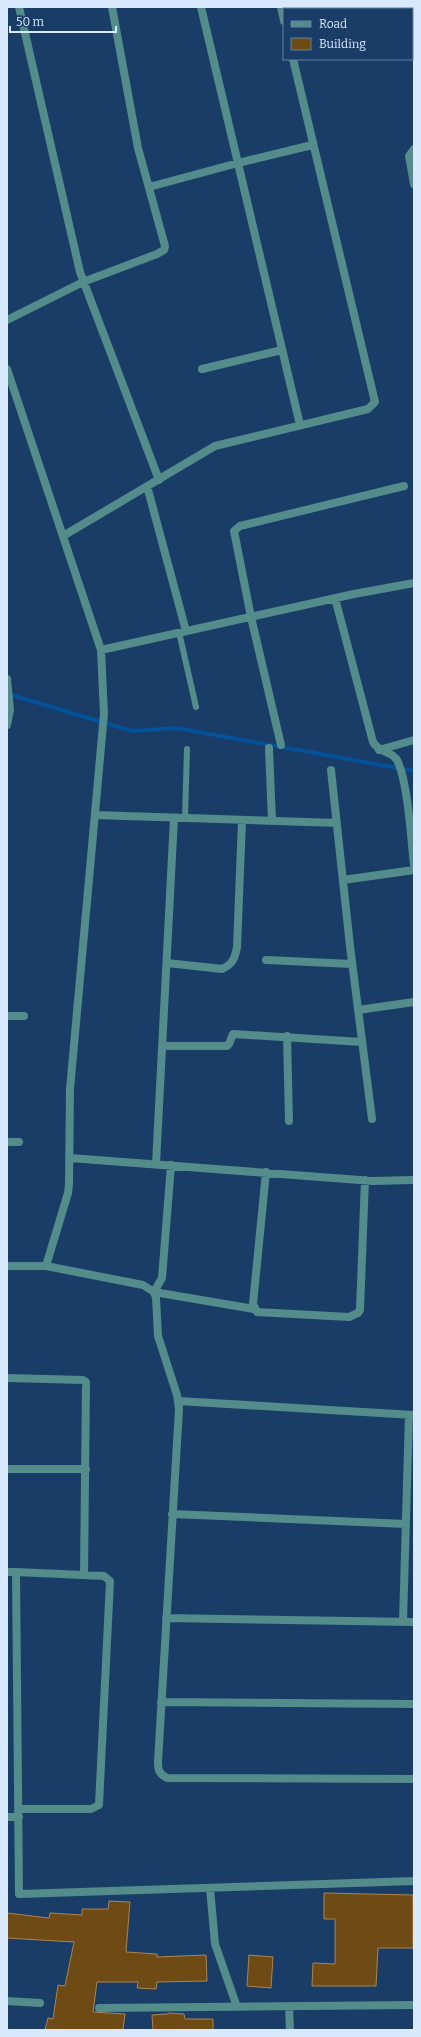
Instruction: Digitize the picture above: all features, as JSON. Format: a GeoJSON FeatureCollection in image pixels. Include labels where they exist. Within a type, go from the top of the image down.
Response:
{"type":"FeatureCollection","features":[{"type":"Feature","properties":{"kind":"street"},"geometry":{"type":"LineString","coordinates":[[19,7],[66,218],[83,282],[159,480]]}},
{"type":"Feature","properties":{"kind":"street"},"geometry":{"type":"LineString","coordinates":[[7,320],[83,282],[164,250],[165,246],[138,148],[112,7]]}},
{"type":"Feature","properties":{"kind":"street"},"geometry":{"type":"LineString","coordinates":[[200,7],[300,425]]}},
{"type":"Feature","properties":{"kind":"street"},"geometry":{"type":"LineString","coordinates":[[63,536],[224,442],[368,409],[375,402],[312,145],[293,60]]}},
{"type":"Feature","properties":{"kind":"street"},"geometry":{"type":"LineString","coordinates":[[149,187],[312,145]]}},
{"type":"Feature","properties":{"kind":"street"},"geometry":{"type":"LineString","coordinates":[[414,149],[409,156],[414,184]]}},
{"type":"Feature","properties":{"kind":"street"},"geometry":{"type":"LineString","coordinates":[[202,369],[282,350]]}},
{"type":"Feature","properties":{"kind":"street"},"geometry":{"type":"LineString","coordinates":[[7,369],[102,650],[104,714],[70,1089],[70,1158],[68,1194],[46,1266]]}},
{"type":"Feature","properties":{"kind":"street"},"geometry":{"type":"LineString","coordinates":[[147,486],[182,632]]}},
{"type":"Feature","properties":{"kind":"street"},"geometry":{"type":"LineString","coordinates":[[281,745],[234,536],[236,528],[404,486]]}},
{"type":"Feature","properties":{"kind":"street"},"geometry":{"type":"LineString","coordinates":[[102,650],[335,598],[414,583]]}},
{"type":"Feature","properties":{"kind":"street"},"geometry":{"type":"LineString","coordinates":[[335,598],[373,742],[379,750],[391,755],[396,760],[403,778],[414,865]]}},
{"type":"Feature","properties":{"kind":"street"},"geometry":{"type":"LineString","coordinates":[[7,679],[10,710],[7,725]]}},
{"type":"Feature","properties":{"kind":"street"},"geometry":{"type":"LineString","coordinates":[[379,750],[414,740]]}},
{"type":"Feature","properties":{"kind":"street"},"geometry":{"type":"LineString","coordinates":[[269,748],[272,821]]}},
{"type":"Feature","properties":{"kind":"street"},"geometry":{"type":"LineString","coordinates":[[331,770],[352,964],[372,1119]]}},
{"type":"Feature","properties":{"kind":"street"},"geometry":{"type":"LineString","coordinates":[[95,815],[336,823]]}},
{"type":"Feature","properties":{"kind":"street"},"geometry":{"type":"LineString","coordinates":[[156,1164],[174,818]]}},
{"type":"Feature","properties":{"kind":"street"},"geometry":{"type":"LineString","coordinates":[[167,963],[222,969],[229,966],[235,959],[237,947],[242,821]]}},
{"type":"Feature","properties":{"kind":"street"},"geometry":{"type":"LineString","coordinates":[[343,880],[414,870]]}},
{"type":"Feature","properties":{"kind":"street"},"geometry":{"type":"LineString","coordinates":[[266,960],[352,964]]}},
{"type":"Feature","properties":{"kind":"street"},"geometry":{"type":"LineString","coordinates":[[358,1010],[414,1002]]}},
{"type":"Feature","properties":{"kind":"street"},"geometry":{"type":"LineString","coordinates":[[7,1016],[24,1016]]}},
{"type":"Feature","properties":{"kind":"street"},"geometry":{"type":"LineString","coordinates":[[163,1046],[226,1046],[229,1044],[234,1034],[287,1036],[362,1042]]}},
{"type":"Feature","properties":{"kind":"street"},"geometry":{"type":"LineString","coordinates":[[287,1036],[289,1121]]}},
{"type":"Feature","properties":{"kind":"street"},"geometry":{"type":"LineString","coordinates":[[7,1142],[19,1142]]}},
{"type":"Feature","properties":{"kind":"street"},"geometry":{"type":"LineString","coordinates":[[70,1158],[365,1180],[414,1180]]}},
{"type":"Feature","properties":{"kind":"street"},"geometry":{"type":"LineString","coordinates":[[171,1165],[162,1278],[154,1292],[156,1298],[158,1336],[178,1401],[158,1770],[161,1775],[167,1778],[414,1779]]}},
{"type":"Feature","properties":{"kind":"street"},"geometry":{"type":"LineString","coordinates":[[254,1309],[266,1172]]}},
{"type":"Feature","properties":{"kind":"street"},"geometry":{"type":"LineString","coordinates":[[7,1266],[46,1266],[143,1285],[154,1292],[254,1309],[257,1312],[349,1317],[358,1313],[360,1310],[365,1180]]}},
{"type":"Feature","properties":{"kind":"street"},"geometry":{"type":"LineString","coordinates":[[7,1378],[83,1380],[86,1382],[84,1575]]}},
{"type":"Feature","properties":{"kind":"street"},"geometry":{"type":"LineString","coordinates":[[178,1401],[411,1415],[402,1622]]}},
{"type":"Feature","properties":{"kind":"street"},"geometry":{"type":"LineString","coordinates":[[7,1469],[86,1469]]}},
{"type":"Feature","properties":{"kind":"street"},"geometry":{"type":"LineString","coordinates":[[172,1514],[406,1524]]}},
{"type":"Feature","properties":{"kind":"street"},"geometry":{"type":"LineString","coordinates":[[7,1572],[104,1576],[110,1581],[98,1805],[91,1809],[19,1813],[7,1817]]}},
{"type":"Feature","properties":{"kind":"street"},"geometry":{"type":"LineString","coordinates":[[16,1572],[20,1894],[414,1881]]}},
{"type":"Feature","properties":{"kind":"street"},"geometry":{"type":"LineString","coordinates":[[166,1618],[414,1622]]}},
{"type":"Feature","properties":{"kind":"street"},"geometry":{"type":"LineString","coordinates":[[161,1702],[414,1704]]}},
{"type":"Feature","properties":{"kind":"street"},"geometry":{"type":"LineString","coordinates":[[210,1888],[215,1944],[237,2007]]}},
{"type":"Feature","properties":{"kind":"street"},"geometry":{"type":"LineString","coordinates":[[7,2001],[40,2003]]}},
{"type":"Feature","properties":{"kind":"street"},"geometry":{"type":"LineString","coordinates":[[98,2008],[414,2005]]}},
{"type":"Feature","properties":{"kind":"street"},"geometry":{"type":"LineString","coordinates":[[289,2006],[290,2030]]}},
{"type":"Feature","properties":{"kind":"lane"},"geometry":{"type":"LineString","coordinates":[[182,632],[196,707]]}},
{"type":"Feature","properties":{"kind":"lane"},"geometry":{"type":"LineString","coordinates":[[185,818],[187,749]]}},
{"type":"Feature","properties":{"kind":"building"},"geometry":{"type":"Polygon","coordinates":[[[324,1893],[413,1895],[413,1948],[378,1948],[376,1986],[312,1986],[313,1963],[335,1964],[335,1919],[324,1919],[324,1893]]]}},
{"type":"Feature","properties":{"kind":"building"},"geometry":{"type":"Polygon","coordinates":[[[109,1901],[130,1902],[126,1952],[157,1954],[157,1957],[206,1955],[207,1981],[157,1982],[156,1989],[137,1988],[138,1982],[97,1982],[93,2012],[125,2014],[123,2030],[45,2030],[48,2018],[53,2019],[58,1985],[65,1986],[74,1942],[7,1938],[7,1913],[49,1918],[50,1913],[82,1915],[82,1909],[108,1909],[109,1901]]]}},
{"type":"Feature","properties":{"kind":"building"},"geometry":{"type":"Polygon","coordinates":[[[249,1955],[273,1957],[271,1988],[247,1986],[249,1955]]]}},
{"type":"Feature","properties":{"kind":"building"},"geometry":{"type":"Polygon","coordinates":[[[168,2013],[184,2014],[185,2019],[213,2019],[213,2030],[153,2030],[152,2015],[168,2013]]]}},
{"type":"Feature","properties":{"kind":"waterway"},"geometry":{"type":"LineString","coordinates":[[8,694],[132,731],[176,728],[414,771]]}}]}
